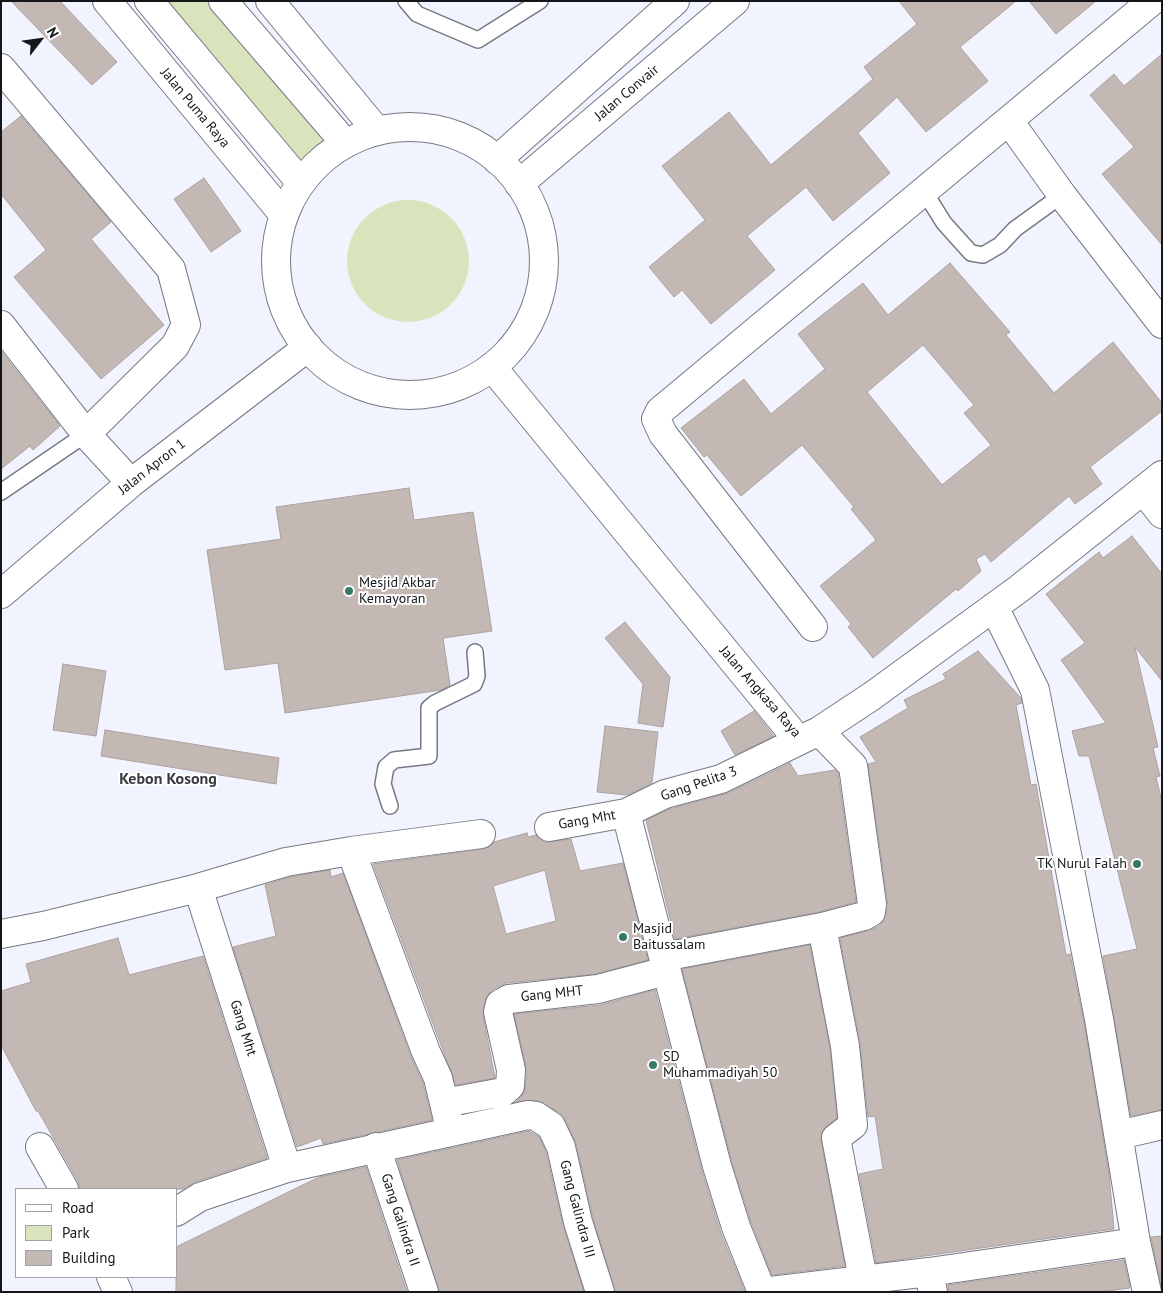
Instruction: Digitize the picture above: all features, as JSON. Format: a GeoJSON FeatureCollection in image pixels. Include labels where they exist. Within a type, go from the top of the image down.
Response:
{"type":"FeatureCollection","features":[{"type":"Feature","properties":{"kind":"street","name":"Jalan Puma Raya"},"geometry":{"type":"LineString","coordinates":[[107,1],[284,215]]}},
{"type":"Feature","properties":{"kind":"street"},"geometry":{"type":"LineString","coordinates":[[149,1],[301,182]]}},
{"type":"Feature","properties":{"kind":"street"},"geometry":{"type":"LineString","coordinates":[[223,1],[345,144]]}},
{"type":"Feature","properties":{"kind":"street"},"geometry":{"type":"LineString","coordinates":[[270,1],[377,131]]}},
{"type":"Feature","properties":{"kind":"street"},"geometry":{"type":"LineString","coordinates":[[498,160],[675,1]]}},
{"type":"Feature","properties":{"kind":"street","name":"Jalan Convair"},"geometry":{"type":"LineString","coordinates":[[519,184],[735,1]]}},
{"type":"Feature","properties":{"kind":"street"},"geometry":{"type":"LineString","coordinates":[[813,626],[663,434],[656,419],[660,410],[1152,1]]}},
{"type":"Feature","properties":{"kind":"street"},"geometry":{"type":"LineString","coordinates":[[1,68],[171,269],[186,325],[174,346],[86,434]]}},
{"type":"Feature","properties":{"kind":"street"},"geometry":{"type":"LineString","coordinates":[[1009,121],[1062,195],[1162,324]]}},
{"type":"Feature","properties":{"kind":"street"},"geometry":{"type":"LineString","coordinates":[[406,127],[436,130],[464,138],[498,160],[519,184],[531,206],[540,230],[544,256],[542,281],[536,306],[525,329],[511,349],[492,367],[467,382],[440,392],[401,394],[381,392],[354,382],[329,367],[308,347],[289,318],[278,283],[276,249],[284,215],[301,182],[328,154],[345,144],[377,131],[406,127]]}},
{"type":"Feature","properties":{"kind":"street"},"geometry":{"type":"LineString","coordinates":[[1,325],[86,434],[131,483]]}},
{"type":"Feature","properties":{"kind":"street","name":"Jalan Apron 1"},"geometry":{"type":"LineString","coordinates":[[1,594],[131,483],[308,347]]}},
{"type":"Feature","properties":{"kind":"street","name":"Jalan Angkasa Raya"},"geometry":{"type":"LineString","coordinates":[[492,367],[809,736],[872,696],[994,607],[1153,483]]}},
{"type":"Feature","properties":{"kind":"street"},"geometry":{"type":"LineString","coordinates":[[1153,483],[1162,514]]}},
{"type":"Feature","properties":{"kind":"street"},"geometry":{"type":"LineString","coordinates":[[994,607],[1034,690],[1119,1135],[1136,1242],[1147,1292]]}},
{"type":"Feature","properties":{"kind":"street"},"geometry":{"type":"LineString","coordinates":[[665,964],[822,927],[864,916],[871,912],[872,904],[853,766],[809,736]]}},
{"type":"Feature","properties":{"kind":"street","name":"Gang Pelita 3"},"geometry":{"type":"LineString","coordinates":[[626,813],[665,794],[721,779],[809,736]]}},
{"type":"Feature","properties":{"kind":"street"},"geometry":{"type":"LineString","coordinates":[[626,813],[717,1166],[736,1227],[762,1292],[863,1279],[931,1282],[1136,1242]]}},
{"type":"Feature","properties":{"kind":"street","name":"Gang Mht"},"geometry":{"type":"LineString","coordinates":[[548,827],[626,813]]}},
{"type":"Feature","properties":{"kind":"street"},"geometry":{"type":"LineString","coordinates":[[1,934],[43,926],[198,888],[286,862],[400,840],[481,834]]}},
{"type":"Feature","properties":{"kind":"street"},"geometry":{"type":"LineString","coordinates":[[178,1211],[200,1197],[287,1168],[376,1147],[451,1134],[438,1078],[350,851]]}},
{"type":"Feature","properties":{"kind":"street","name":"Gang Mht"},"geometry":{"type":"LineString","coordinates":[[198,888],[287,1168]]}},
{"type":"Feature","properties":{"kind":"street"},"geometry":{"type":"LineString","coordinates":[[822,927],[845,1046],[853,1125],[836,1138],[863,1279]]}},
{"type":"Feature","properties":{"kind":"street","name":"Gang MHT"},"geometry":{"type":"LineString","coordinates":[[444,1103],[503,1092],[510,1086],[511,1070],[498,1012],[500,1004],[509,999],[598,989],[665,964]]}},
{"type":"Feature","properties":{"kind":"street","name":"Gang Galindra III"},"geometry":{"type":"LineString","coordinates":[[451,1134],[528,1115],[536,1116],[552,1126],[561,1147],[578,1222],[600,1292]]}},
{"type":"Feature","properties":{"kind":"street"},"geometry":{"type":"LineString","coordinates":[[1119,1135],[1162,1125]]}},
{"type":"Feature","properties":{"kind":"street"},"geometry":{"type":"LineString","coordinates":[[40,1147],[63,1188]]}},
{"type":"Feature","properties":{"kind":"street","name":"Gang Galindra II"},"geometry":{"type":"LineString","coordinates":[[376,1147],[424,1292]]}},
{"type":"Feature","properties":{"kind":"street"},"geometry":{"type":"LineString","coordinates":[[111,1278],[118,1292]]}},
{"type":"Feature","properties":{"kind":"lane"},"geometry":{"type":"LineString","coordinates":[[406,1],[417,14],[478,40],[540,1]]}},
{"type":"Feature","properties":{"kind":"lane"},"geometry":{"type":"LineString","coordinates":[[924,191],[944,223],[972,253],[983,255],[1000,245],[1015,229],[1062,195]]}},
{"type":"Feature","properties":{"kind":"lane"},"geometry":{"type":"LineString","coordinates":[[1,492],[86,434]]}},
{"type":"Feature","properties":{"kind":"lane"},"geometry":{"type":"LineString","coordinates":[[390,806],[383,784],[386,767],[394,760],[429,756],[431,753],[429,708],[435,703],[474,684],[477,676],[475,652]]}},
{"type":"Feature","properties":{"kind":"green space"},"geometry":{"type":"Polygon","coordinates":[[[150,1],[226,1],[345,143],[313,168],[301,183],[150,1]]]}},
{"type":"Feature","properties":{"kind":"green space"},"geometry":{"type":"Polygon","coordinates":[[[408,200],[420,201],[431,205],[451,218],[464,238],[468,249],[468,273],[464,284],[451,304],[431,317],[420,321],[408,322],[396,321],[385,317],[365,304],[352,284],[348,273],[347,261],[348,249],[352,238],[365,218],[385,205],[396,201],[408,200]]]}},
{"type":"Feature","properties":{"kind":"building"},"geometry":{"type":"Polygon","coordinates":[[[11,1],[60,1],[117,62],[92,85],[11,1]]]}},
{"type":"Feature","properties":{"kind":"building"},"geometry":{"type":"Polygon","coordinates":[[[899,1],[1016,1],[960,47],[988,81],[926,132],[897,97],[858,133],[890,173],[833,221],[806,187],[747,236],[775,270],[711,324],[682,290],[674,297],[649,267],[705,220],[662,166],[729,112],[771,165],[873,79],[864,67],[917,24],[899,1]]]}},
{"type":"Feature","properties":{"kind":"building"},"geometry":{"type":"Polygon","coordinates":[[[1029,1],[1096,1],[1056,34],[1029,1]]]}},
{"type":"Feature","properties":{"kind":"building"},"geometry":{"type":"Polygon","coordinates":[[[1162,54],[1162,245],[1102,174],[1134,147],[1090,95],[1114,74],[1124,86],[1162,54]]]}},
{"type":"Feature","properties":{"kind":"building"},"geometry":{"type":"Polygon","coordinates":[[[21,116],[111,222],[91,239],[164,325],[101,379],[14,277],[46,250],[1,194],[1,132],[21,116]]]}},
{"type":"Feature","properties":{"kind":"building"},"geometry":{"type":"Polygon","coordinates":[[[204,178],[241,231],[211,252],[174,199],[204,178]]]}},
{"type":"Feature","properties":{"kind":"building"},"geometry":{"type":"Polygon","coordinates":[[[950,263],[1010,332],[1006,335],[1054,393],[1113,342],[1162,403],[1162,411],[1090,467],[1102,484],[1075,504],[1069,496],[991,562],[985,554],[976,559],[981,571],[958,591],[956,589],[873,658],[848,627],[851,624],[820,586],[876,540],[851,509],[854,507],[802,445],[741,496],[707,455],[704,457],[681,428],[744,379],[771,414],[825,369],[798,334],[863,283],[888,315],[950,263]],[[923,345],[867,392],[942,485],[991,445],[964,413],[974,405],[923,345]]]}},
{"type":"Feature","properties":{"kind":"building"},"geometry":{"type":"Polygon","coordinates":[[[1,351],[60,426],[33,450],[30,446],[1,469],[1,351]]]}},
{"type":"Feature","properties":{"kind":"building","name":"Mesjid Akbar Kemayoran"},"geometry":{"type":"Polygon","coordinates":[[[409,488],[414,520],[473,512],[492,631],[443,638],[450,685],[441,690],[285,713],[278,663],[225,670],[207,550],[281,539],[276,507],[409,488]]]}},
{"type":"Feature","properties":{"kind":"building"},"geometry":{"type":"Polygon","coordinates":[[[1132,536],[1162,574],[1162,681],[1135,647],[1158,747],[1153,748],[1160,776],[1156,777],[1162,802],[1162,1110],[1131,1116],[1103,956],[1137,949],[1089,756],[1079,756],[1072,731],[1106,723],[1061,660],[1085,643],[1046,594],[1099,552],[1103,558],[1132,536]]]}},
{"type":"Feature","properties":{"kind":"building"},"geometry":{"type":"Polygon","coordinates":[[[625,622],[670,677],[663,727],[638,723],[643,684],[605,638],[625,622]]]}},
{"type":"Feature","properties":{"kind":"building"},"geometry":{"type":"Polygon","coordinates":[[[978,651],[1021,698],[1022,703],[1016,705],[1031,785],[1036,784],[1066,955],[1070,954],[1084,1022],[1109,1174],[1114,1229],[876,1263],[859,1174],[883,1169],[875,1116],[868,1117],[860,1043],[840,938],[868,931],[879,926],[884,920],[888,906],[868,764],[876,762],[860,737],[908,708],[904,700],[946,679],[943,674],[978,651]]]}},
{"type":"Feature","properties":{"kind":"building"},"geometry":{"type":"Polygon","coordinates":[[[63,664],[106,671],[96,736],[53,730],[63,664]]]}},
{"type":"Feature","properties":{"kind":"building"},"geometry":{"type":"Polygon","coordinates":[[[754,711],[774,736],[735,755],[721,731],[754,711]]]}},
{"type":"Feature","properties":{"kind":"building"},"geometry":{"type":"Polygon","coordinates":[[[605,726],[658,732],[652,783],[627,795],[597,792],[605,726]]]}},
{"type":"Feature","properties":{"kind":"building"},"geometry":{"type":"Polygon","coordinates":[[[105,730],[279,758],[276,784],[101,756],[105,730]]]}},
{"type":"Feature","properties":{"kind":"building"},"geometry":{"type":"Polygon","coordinates":[[[790,763],[798,776],[835,770],[838,773],[856,902],[819,912],[675,939],[646,820],[670,809],[728,793],[790,763]]]}},
{"type":"Feature","properties":{"kind":"building"},"geometry":{"type":"Polygon","coordinates":[[[527,833],[528,837],[536,835],[544,842],[571,839],[580,871],[623,863],[648,960],[595,974],[507,983],[492,990],[485,1000],[483,1015],[495,1078],[456,1085],[373,864],[483,849],[494,842],[527,833]],[[545,870],[493,886],[506,934],[556,921],[545,870]]]}},
{"type":"Feature","properties":{"kind":"building"},"geometry":{"type":"Polygon","coordinates":[[[330,870],[331,877],[343,873],[411,1057],[423,1083],[432,1120],[323,1144],[321,1138],[297,1147],[233,947],[276,936],[265,885],[290,877],[330,870]]]}},
{"type":"Feature","properties":{"kind":"building"},"geometry":{"type":"Polygon","coordinates":[[[118,938],[129,975],[203,956],[267,1158],[195,1182],[183,1189],[80,1188],[78,1181],[38,1111],[36,1111],[1,1045],[1,991],[31,982],[26,964],[118,938]]]}},
{"type":"Feature","properties":{"kind":"building"},"geometry":{"type":"Polygon","coordinates":[[[810,945],[830,1048],[837,1118],[822,1132],[821,1141],[845,1266],[772,1275],[751,1222],[732,1162],[682,969],[810,945]]]}},
{"type":"Feature","properties":{"kind":"building"},"geometry":{"type":"Polygon","coordinates":[[[655,990],[702,1171],[721,1233],[745,1292],[615,1292],[593,1218],[576,1143],[565,1119],[560,1113],[538,1101],[516,1102],[524,1093],[527,1071],[514,1014],[600,1005],[655,990]]]}},
{"type":"Feature","properties":{"kind":"building"},"geometry":{"type":"Polygon","coordinates":[[[529,1131],[539,1137],[546,1152],[563,1226],[584,1292],[439,1292],[397,1160],[529,1131]]]}},
{"type":"Feature","properties":{"kind":"building"},"geometry":{"type":"Polygon","coordinates":[[[366,1167],[407,1292],[176,1292],[178,1246],[319,1177],[366,1167]]]}},
{"type":"Feature","properties":{"kind":"building"},"geometry":{"type":"Polygon","coordinates":[[[1162,1236],[1162,1284],[1161,1285],[1151,1237],[1162,1236]]]}},
{"type":"Feature","properties":{"kind":"building"},"geometry":{"type":"Polygon","coordinates":[[[1124,1260],[1130,1288],[1100,1292],[948,1292],[948,1285],[1124,1260]]]}},
{"type":"Feature","properties":{"kind":"place","name":"Mesjid Akbar Kemayoran"},"geometry":{"type":"Point","coordinates":[349,591]}},
{"type":"Feature","properties":{"kind":"place","name":"TK Nurul Falah"},"geometry":{"type":"Point","coordinates":[1137,864]}},
{"type":"Feature","properties":{"kind":"place","name":"Masjid Baitussalam"},"geometry":{"type":"Point","coordinates":[623,937]}},
{"type":"Feature","properties":{"kind":"place","name":"SD Muhammadiyah 50"},"geometry":{"type":"Point","coordinates":[653,1065]}},
{"type":"Feature","properties":{"kind":"district","name":"Kebon Kosong"},"geometry":{"type":"Point","coordinates":[168,779]}}]}
